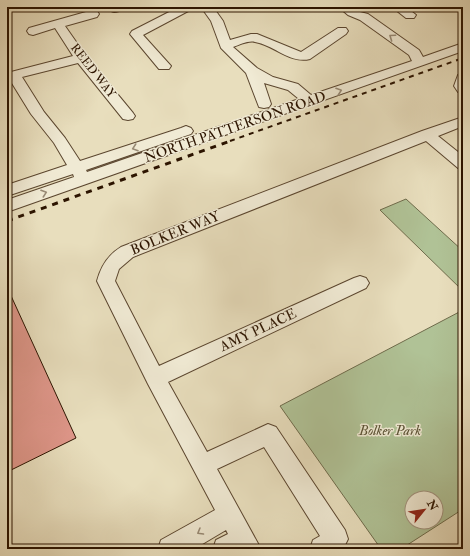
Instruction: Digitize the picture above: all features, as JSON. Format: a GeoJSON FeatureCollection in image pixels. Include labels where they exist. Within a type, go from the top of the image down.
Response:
{"type":"FeatureCollection","features":[{"type":"Feature","properties":{"kind":"street"},"geometry":{"type":"LineString","coordinates":[[164,66],[136,34],[188,7]]}},
{"type":"Feature","properties":{"kind":"street"},"geometry":{"type":"LineString","coordinates":[[207,7],[217,21],[226,45],[252,71],[268,80],[293,87],[304,96]]}},
{"type":"Feature","properties":{"kind":"street"},"geometry":{"type":"LineString","coordinates":[[398,7],[410,15]]}},
{"type":"Feature","properties":{"kind":"street"},"geometry":{"type":"LineString","coordinates":[[351,10],[353,20],[412,57]]}},
{"type":"Feature","properties":{"kind":"street"},"geometry":{"type":"LineString","coordinates":[[33,31],[59,25],[93,14]]}},
{"type":"Feature","properties":{"kind":"street","name":"REED WAY"},"geometry":{"type":"LineString","coordinates":[[59,25],[81,58],[128,116]]}},
{"type":"Feature","properties":{"kind":"street"},"geometry":{"type":"LineString","coordinates":[[226,45],[257,38],[299,56],[305,56],[342,31]]}},
{"type":"Feature","properties":{"kind":"street","name":"NORTH PATTERSON ROAD"},"geometry":{"type":"LineString","coordinates":[[7,191],[80,173],[304,96],[412,57],[463,36]]}},
{"type":"Feature","properties":{"kind":"street","name":"NORTH PATTERSON ROAD"},"geometry":{"type":"LineString","coordinates":[[412,57],[463,48]]}},
{"type":"Feature","properties":{"kind":"street"},"geometry":{"type":"LineString","coordinates":[[80,173],[60,141],[10,76],[81,58]]}},
{"type":"Feature","properties":{"kind":"street"},"geometry":{"type":"LineString","coordinates":[[252,71],[259,86],[264,104]]}},
{"type":"Feature","properties":{"kind":"street"},"geometry":{"type":"LineString","coordinates":[[463,78],[461,86],[463,89]]}},
{"type":"Feature","properties":{"kind":"street","name":"NORTH PATTERSON ROAD"},"geometry":{"type":"LineString","coordinates":[[7,206],[80,173],[264,104],[304,96]]}},
{"type":"Feature","properties":{"kind":"street","name":"BOLKER WAY"},"geometry":{"type":"LineString","coordinates":[[239,546],[230,514],[156,378],[106,280],[112,264],[121,256],[135,249],[463,121]]}},
{"type":"Feature","properties":{"kind":"street"},"geometry":{"type":"LineString","coordinates":[[427,134],[463,164]]}},
{"type":"Feature","properties":{"kind":"street","name":"AMY PLACE"},"geometry":{"type":"LineString","coordinates":[[156,378],[360,283]]}},
{"type":"Feature","properties":{"kind":"street"},"geometry":{"type":"LineString","coordinates":[[203,465],[268,434],[336,539],[322,549]]}},
{"type":"Feature","properties":{"kind":"street"},"geometry":{"type":"LineString","coordinates":[[170,549],[230,514]]}},
{"type":"Feature","properties":{"kind":"green space"},"geometry":{"type":"Polygon","coordinates":[[[406,199],[463,251],[463,291],[380,210],[406,199]]]}},
{"type":"Feature","properties":{"kind":"green space","name":"Bolker Park"},"geometry":{"type":"Polygon","coordinates":[[[463,310],[463,509],[444,521],[444,490],[404,490],[404,530],[430,530],[401,549],[381,549],[280,406],[463,310]]]}},
{"type":"Feature","properties":{"kind":"building"},"geometry":{"type":"Polygon","coordinates":[[[7,287],[76,438],[7,472],[7,287]]]}},
{"type":"Feature","properties":{"kind":"railway"},"geometry":{"type":"LineString","coordinates":[[230,141],[463,58]]}},
{"type":"Feature","properties":{"kind":"railway"},"geometry":{"type":"LineString","coordinates":[[7,221],[233,140]]}}]}
